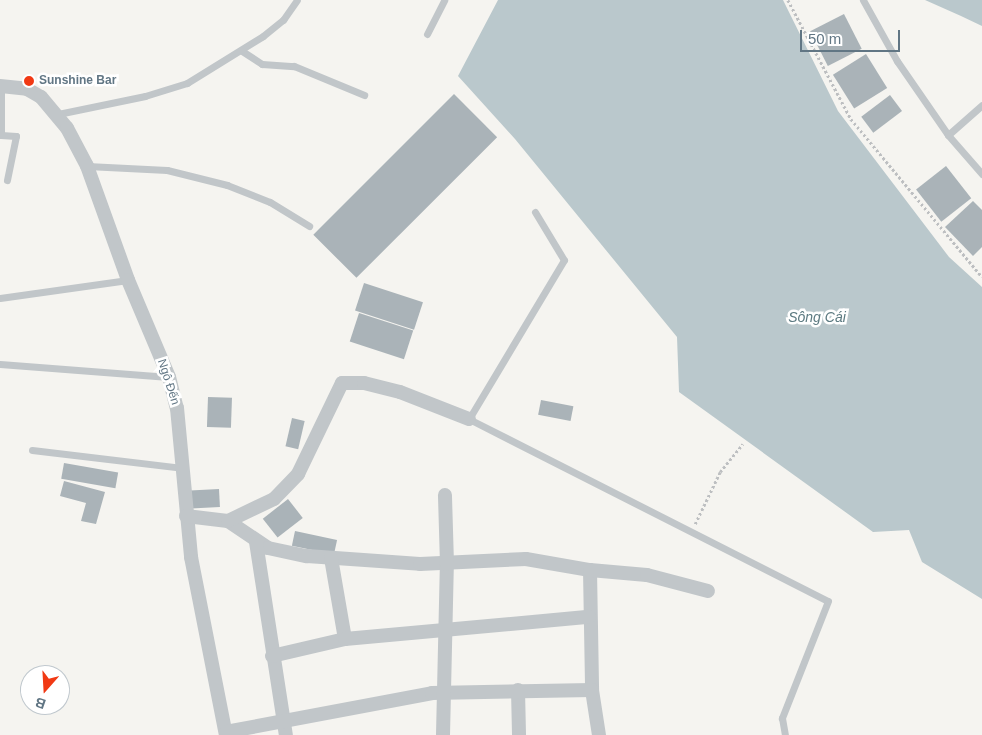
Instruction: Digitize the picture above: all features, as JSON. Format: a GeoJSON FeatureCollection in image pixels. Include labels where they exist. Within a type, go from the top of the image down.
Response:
{"type":"FeatureCollection","features":[{"type":"Feature","properties":{"kind":"street","name":"Ngô Đến"},"geometry":{"type":"LineString","coordinates":[[0,86],[28,89],[41,97],[58,114],[87,166],[128,280],[169,377],[177,408],[186,516],[226,733]]}},
{"type":"Feature","properties":{"kind":"street"},"geometry":{"type":"LineString","coordinates":[[186,516],[228,520],[274,499],[298,474],[342,383],[364,384],[400,392],[470,419]]}},
{"type":"Feature","properties":{"kind":"street"},"geometry":{"type":"LineString","coordinates":[[443,735],[447,628],[445,495]]}},
{"type":"Feature","properties":{"kind":"street"},"geometry":{"type":"LineString","coordinates":[[228,520],[256,542],[268,548],[331,558],[447,564],[526,559],[590,570],[647,575],[708,591]]}},
{"type":"Feature","properties":{"kind":"street"},"geometry":{"type":"LineString","coordinates":[[256,542],[272,656],[286,735]]}},
{"type":"Feature","properties":{"kind":"street"},"geometry":{"type":"LineString","coordinates":[[331,558],[345,639]]}},
{"type":"Feature","properties":{"kind":"street"},"geometry":{"type":"LineString","coordinates":[[590,570],[589,617],[592,690],[599,735]]}},
{"type":"Feature","properties":{"kind":"street"},"geometry":{"type":"LineString","coordinates":[[272,656],[345,639],[447,628],[589,617]]}},
{"type":"Feature","properties":{"kind":"street"},"geometry":{"type":"LineString","coordinates":[[518,690],[519,735]]}},
{"type":"Feature","properties":{"kind":"street"},"geometry":{"type":"LineString","coordinates":[[226,733],[402,697],[445,692],[592,690]]}},
{"type":"Feature","properties":{"kind":"lane"},"geometry":{"type":"LineString","coordinates":[[58,114],[145,96],[180,85],[242,51],[283,20],[298,0]]}},
{"type":"Feature","properties":{"kind":"lane"},"geometry":{"type":"LineString","coordinates":[[427,34],[444,0]]}},
{"type":"Feature","properties":{"kind":"lane"},"geometry":{"type":"LineString","coordinates":[[863,0],[897,61],[948,135],[982,174]]}},
{"type":"Feature","properties":{"kind":"lane"},"geometry":{"type":"LineString","coordinates":[[242,51],[262,64],[294,66],[364,95]]}},
{"type":"Feature","properties":{"kind":"lane"},"geometry":{"type":"LineString","coordinates":[[0,86],[0,135],[16,136],[7,180]]}},
{"type":"Feature","properties":{"kind":"lane"},"geometry":{"type":"LineString","coordinates":[[948,135],[982,105]]}},
{"type":"Feature","properties":{"kind":"lane"},"geometry":{"type":"LineString","coordinates":[[87,166],[167,170],[227,185],[270,202],[309,226]]}},
{"type":"Feature","properties":{"kind":"lane"},"geometry":{"type":"LineString","coordinates":[[536,212],[564,260],[470,419],[828,601],[782,718],[785,735]]}},
{"type":"Feature","properties":{"kind":"lane"},"geometry":{"type":"LineString","coordinates":[[0,298],[128,280]]}},
{"type":"Feature","properties":{"kind":"lane"},"geometry":{"type":"LineString","coordinates":[[0,364],[169,377]]}},
{"type":"Feature","properties":{"kind":"lane"},"geometry":{"type":"LineString","coordinates":[[32,450],[182,468]]}},
{"type":"Feature","properties":{"kind":"path"},"geometry":{"type":"LineString","coordinates":[[788,0],[852,119],[982,277]]}},
{"type":"Feature","properties":{"kind":"path"},"geometry":{"type":"LineString","coordinates":[[692,532],[720,472],[743,444]]}},
{"type":"Feature","properties":{"kind":"water","name":"Sông Cái"},"geometry":{"type":"Polygon","coordinates":[[[498,0],[783,0],[838,111],[949,257],[982,287],[982,599],[922,562],[909,530],[873,532],[679,392],[677,337],[515,139],[458,76],[498,0]]]}},
{"type":"Feature","properties":{"kind":"water"},"geometry":{"type":"Polygon","coordinates":[[[925,0],[982,0],[982,26],[961,16],[925,0]]]}},
{"type":"Feature","properties":{"kind":"building"},"geometry":{"type":"Polygon","coordinates":[[[844,14],[862,49],[828,66],[810,31],[844,14]]]}},
{"type":"Feature","properties":{"kind":"building"},"geometry":{"type":"Polygon","coordinates":[[[866,54],[887,88],[854,109],[833,75],[866,54]]]}},
{"type":"Feature","properties":{"kind":"building"},"geometry":{"type":"Polygon","coordinates":[[[454,94],[497,137],[356,278],[313,235],[454,94]]]}},
{"type":"Feature","properties":{"kind":"building"},"geometry":{"type":"Polygon","coordinates":[[[890,95],[902,111],[873,133],[861,117],[890,95]]]}},
{"type":"Feature","properties":{"kind":"building"},"geometry":{"type":"Polygon","coordinates":[[[946,166],[971,198],[941,222],[916,189],[946,166]]]}},
{"type":"Feature","properties":{"kind":"building"},"geometry":{"type":"Polygon","coordinates":[[[973,201],[982,210],[982,247],[973,256],[945,227],[973,201]]]}},
{"type":"Feature","properties":{"kind":"building"},"geometry":{"type":"Polygon","coordinates":[[[364,283],[423,302],[414,330],[355,311],[364,283]]]}},
{"type":"Feature","properties":{"kind":"building"},"geometry":{"type":"Polygon","coordinates":[[[359,313],[413,331],[404,359],[350,342],[359,313]]]}},
{"type":"Feature","properties":{"kind":"building"},"geometry":{"type":"Polygon","coordinates":[[[208,397],[232,398],[231,428],[207,427],[208,397]]]}},
{"type":"Feature","properties":{"kind":"building"},"geometry":{"type":"Polygon","coordinates":[[[541,400],[573,406],[571,421],[538,415],[541,400]]]}},
{"type":"Feature","properties":{"kind":"building"},"geometry":{"type":"Polygon","coordinates":[[[292,418],[305,421],[298,449],[285,446],[292,418]]]}},
{"type":"Feature","properties":{"kind":"building"},"geometry":{"type":"Polygon","coordinates":[[[64,463],[118,473],[115,488],[61,479],[64,463]]]}},
{"type":"Feature","properties":{"kind":"building"},"geometry":{"type":"Polygon","coordinates":[[[64,481],[105,492],[96,524],[81,521],[86,503],[60,496],[64,481]]]}},
{"type":"Feature","properties":{"kind":"building"},"geometry":{"type":"Polygon","coordinates":[[[219,489],[220,507],[191,508],[190,491],[219,489]]]}},
{"type":"Feature","properties":{"kind":"building"},"geometry":{"type":"Polygon","coordinates":[[[288,499],[303,518],[278,538],[263,519],[288,499]]]}},
{"type":"Feature","properties":{"kind":"building"},"geometry":{"type":"Polygon","coordinates":[[[295,531],[337,540],[334,555],[292,546],[295,531]]]}},
{"type":"Feature","properties":{"kind":"place","name":"Sunshine Bar"},"geometry":{"type":"Point","coordinates":[29,81]}}]}
